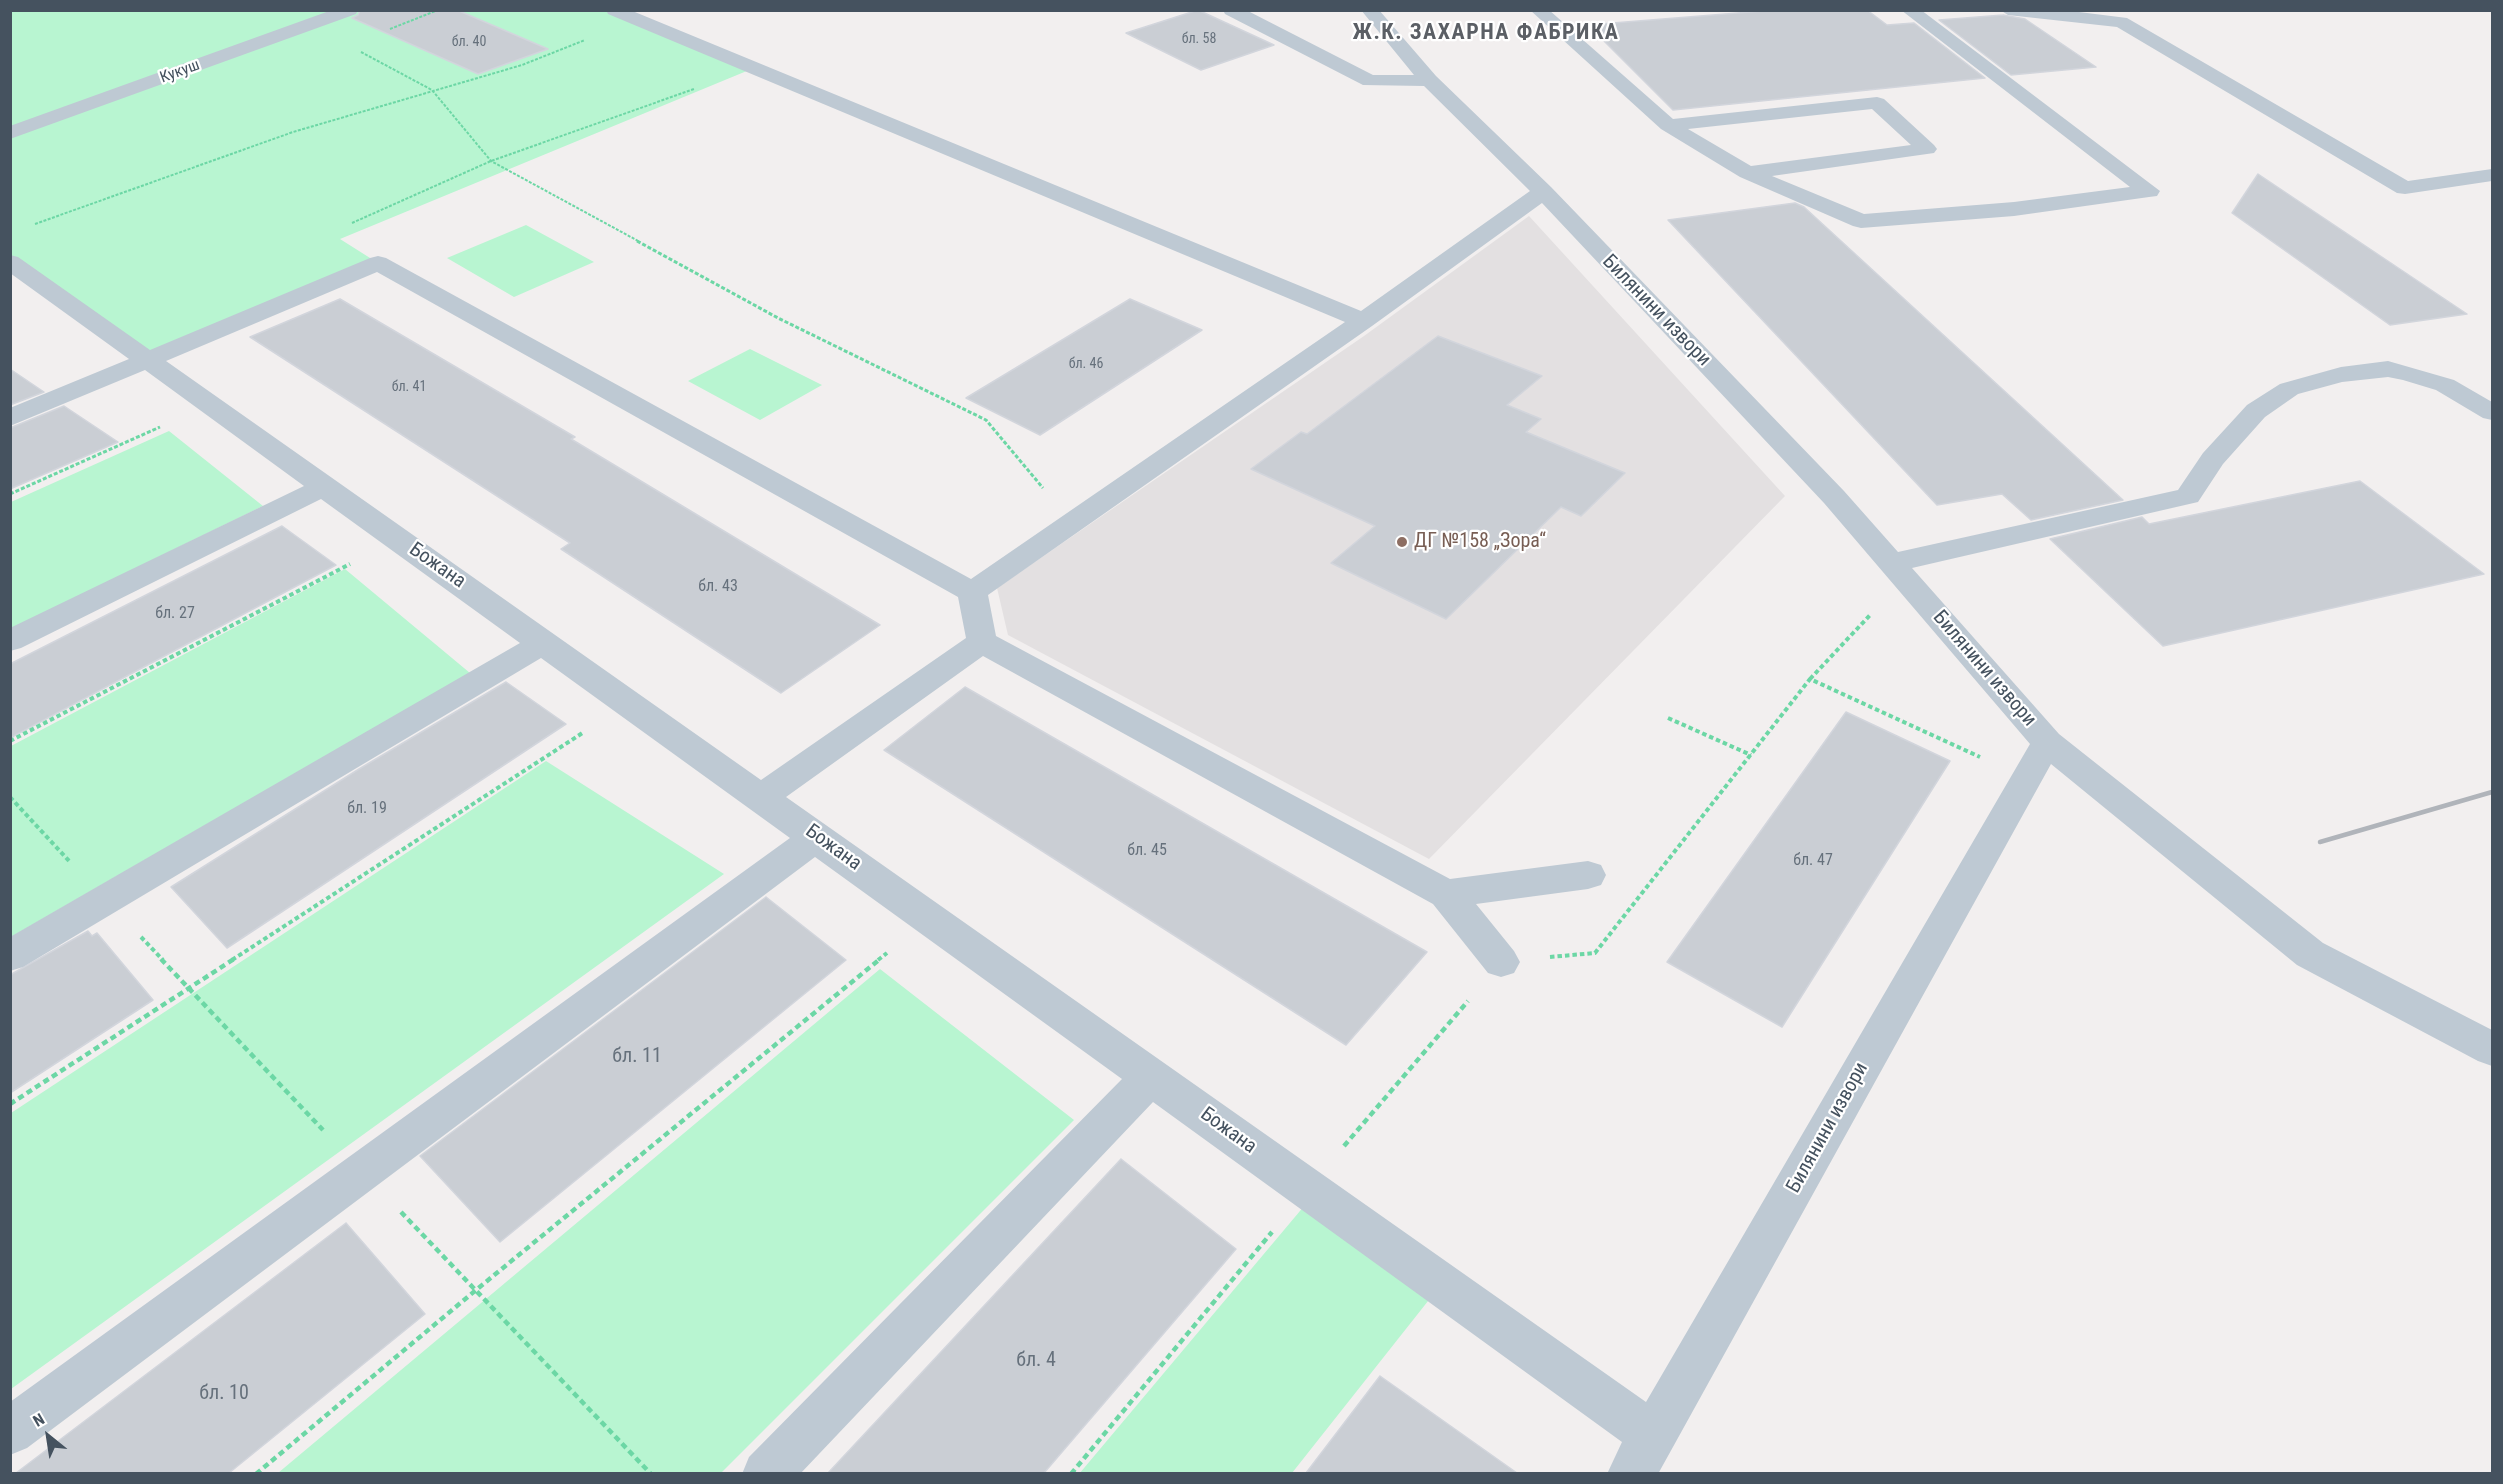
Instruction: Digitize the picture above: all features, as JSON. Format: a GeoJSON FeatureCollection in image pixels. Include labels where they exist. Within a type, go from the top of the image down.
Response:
{"type":"FeatureCollection","features":[{"type":"Feature","properties":{"kind":"street","name":"Кукуш"},"geometry":{"type":"LineString","coordinates":[[10,133],[350,10]]}},
{"type":"Feature","properties":{"kind":"street"},"geometry":{"type":"LineString","coordinates":[[614,10],[1363,321]]}},
{"type":"Feature","properties":{"kind":"street"},"geometry":{"type":"LineString","coordinates":[[636,20],[670,10]]}},
{"type":"Feature","properties":{"kind":"street"},"geometry":{"type":"LineString","coordinates":[[1231,10],[1370,81],[1429,80]]}},
{"type":"Feature","properties":{"kind":"street","name":"Билянини извори"},"geometry":{"type":"LineString","coordinates":[[1370,10],[1429,80],[1543,192],[1834,497],[2047,742],[1631,1473]]}},
{"type":"Feature","properties":{"kind":"street"},"geometry":{"type":"LineString","coordinates":[[1538,10],[1668,125],[1747,173],[1861,221],[2014,209],[2149,191],[1909,10]]}},
{"type":"Feature","properties":{"kind":"street"},"geometry":{"type":"LineString","coordinates":[[2008,10],[2121,22],[2405,188],[2493,175]]}},
{"type":"Feature","properties":{"kind":"street"},"geometry":{"type":"LineString","coordinates":[[1668,125],[1877,103],[1927,149],[1747,173]]}},
{"type":"Feature","properties":{"kind":"street"},"geometry":{"type":"LineString","coordinates":[[972,592],[1363,321],[1543,192]]}},
{"type":"Feature","properties":{"kind":"street","name":"Божана"},"geometry":{"type":"LineString","coordinates":[[10,262],[1654,1436]]}},
{"type":"Feature","properties":{"kind":"street"},"geometry":{"type":"LineString","coordinates":[[10,418],[378,263],[972,592],[982,642]]}},
{"type":"Feature","properties":{"kind":"street"},"geometry":{"type":"LineString","coordinates":[[1898,570],[2188,496],[2213,459],[2256,411],[2289,389],[2341,375],[2388,369],[2410,374],[2445,385],[2493,412]]}},
{"type":"Feature","properties":{"kind":"street"},"geometry":{"type":"LineString","coordinates":[[10,641],[325,486]]}},
{"type":"Feature","properties":{"kind":"street"},"geometry":{"type":"LineString","coordinates":[[10,956],[545,642]]}},
{"type":"Feature","properties":{"kind":"street"},"geometry":{"type":"LineString","coordinates":[[761,797],[982,642]]}},
{"type":"Feature","properties":{"kind":"street"},"geometry":{"type":"LineString","coordinates":[[982,642],[1446,894],[1501,962]]}},
{"type":"Feature","properties":{"kind":"street"},"geometry":{"type":"LineString","coordinates":[[2047,742],[2310,954],[2493,1049]]}},
{"type":"Feature","properties":{"kind":"street"},"geometry":{"type":"LineString","coordinates":[[10,1431],[817,837]]}},
{"type":"Feature","properties":{"kind":"street"},"geometry":{"type":"LineString","coordinates":[[1446,894],[1588,875]]}},
{"type":"Feature","properties":{"kind":"street"},"geometry":{"type":"LineString","coordinates":[[766,1473],[1152,1077]]}},
{"type":"Feature","properties":{"kind":"path"},"geometry":{"type":"LineString","coordinates":[[31,226],[293,132],[522,65],[636,20]]}},
{"type":"Feature","properties":{"kind":"path"},"geometry":{"type":"LineString","coordinates":[[359,51],[432,90],[491,161],[778,318],[986,420],[1072,523]]}},
{"type":"Feature","properties":{"kind":"path"},"geometry":{"type":"LineString","coordinates":[[378,263],[322,236],[491,161],[754,68]]}},
{"type":"Feature","properties":{"kind":"path"},"geometry":{"type":"LineString","coordinates":[[10,494],[210,405]]}},
{"type":"Feature","properties":{"kind":"path"},"geometry":{"type":"LineString","coordinates":[[10,741],[399,538]]}},
{"type":"Feature","properties":{"kind":"path"},"geometry":{"type":"LineString","coordinates":[[1071,1473],[1308,1188],[1501,962],[1595,953],[1898,570]]}},
{"type":"Feature","properties":{"kind":"path"},"geometry":{"type":"LineString","coordinates":[[1810,679],[2026,778]]}},
{"type":"Feature","properties":{"kind":"path"},"geometry":{"type":"LineString","coordinates":[[10,1104],[629,702]]}},
{"type":"Feature","properties":{"kind":"path"},"geometry":{"type":"LineString","coordinates":[[1668,718],[1751,755]]}},
{"type":"Feature","properties":{"kind":"path"},"geometry":{"type":"LineString","coordinates":[[256,1473],[930,918]]}},
{"type":"Feature","properties":{"kind":"shaded area","name":"ДГ №158 „Зора“"},"geometry":{"type":"Polygon","coordinates":[[[1529,216],[1785,496],[1429,859],[1008,635],[997,588],[1364,336],[1529,216]]]}},
{"type":"Feature","properties":{"kind":"green space"},"geometry":{"type":"Polygon","coordinates":[[[10,11],[614,11],[754,68],[340,239],[378,263],[146,361],[11,262],[10,11]]]}},
{"type":"Feature","properties":{"kind":"green space"},"geometry":{"type":"Polygon","coordinates":[[[526,225],[594,262],[514,297],[447,258],[526,225]]]}},
{"type":"Feature","properties":{"kind":"green space"},"geometry":{"type":"Polygon","coordinates":[[[750,349],[822,385],[760,420],[688,381],[750,349]]]}},
{"type":"Feature","properties":{"kind":"green space"},"geometry":{"type":"Polygon","coordinates":[[[169,431],[263,506],[11,629],[11,502],[169,431]]]}},
{"type":"Feature","properties":{"kind":"green space"},"geometry":{"type":"Polygon","coordinates":[[[345,569],[470,673],[11,937],[11,746],[345,569]]]}},
{"type":"Feature","properties":{"kind":"green space"},"geometry":{"type":"Polygon","coordinates":[[[546,761],[724,874],[11,1389],[11,1113],[546,761]]]}},
{"type":"Feature","properties":{"kind":"green space"},"geometry":{"type":"Polygon","coordinates":[[[880,969],[1074,1120],[721,1473],[278,1473],[880,969]]]}},
{"type":"Feature","properties":{"kind":"green space"},"geometry":{"type":"Polygon","coordinates":[[[1305,1205],[1432,1296],[1292,1473],[1079,1474],[1305,1205]]]}},
{"type":"Feature","properties":{"kind":"building"},"geometry":{"type":"Polygon","coordinates":[[[360,10],[457,10],[548,49],[478,74],[352,18],[358,15],[360,10]]]}},
{"type":"Feature","properties":{"kind":"building"},"geometry":{"type":"Polygon","coordinates":[[[1198,10],[1274,45],[1201,70],[1126,33],[1198,10]]]}},
{"type":"Feature","properties":{"kind":"building"},"geometry":{"type":"Polygon","coordinates":[[[1775,10],[1867,10],[1887,25],[1914,23],[1985,78],[1673,110],[1588,25],[1775,10]]]}},
{"type":"Feature","properties":{"kind":"building"},"geometry":{"type":"Polygon","coordinates":[[[2003,15],[2025,19],[2096,67],[2011,75],[1939,20],[2003,15]]]}},
{"type":"Feature","properties":{"kind":"building"},"geometry":{"type":"Polygon","coordinates":[[[2258,174],[2467,314],[2390,325],[2232,213],[2258,174]]]}},
{"type":"Feature","properties":{"kind":"building"},"geometry":{"type":"Polygon","coordinates":[[[1795,203],[1804,207],[2123,500],[2031,520],[2002,494],[1937,505],[1668,220],[1795,203]]]}},
{"type":"Feature","properties":{"kind":"building"},"geometry":{"type":"Polygon","coordinates":[[[340,299],[575,437],[571,439],[880,625],[781,693],[561,549],[570,543],[250,337],[340,299]]]}},
{"type":"Feature","properties":{"kind":"building"},"geometry":{"type":"Polygon","coordinates":[[[1130,299],[1202,330],[1040,435],[966,398],[1130,299]]]}},
{"type":"Feature","properties":{"kind":"building"},"geometry":{"type":"Polygon","coordinates":[[[1438,336],[1542,376],[1507,405],[1541,419],[1526,432],[1625,473],[1581,516],[1561,507],[1446,619],[1331,563],[1375,526],[1251,469],[1301,432],[1307,434],[1438,336]]]}},
{"type":"Feature","properties":{"kind":"building"},"geometry":{"type":"Polygon","coordinates":[[[10,369],[44,392],[10,405],[10,369]]]}},
{"type":"Feature","properties":{"kind":"building"},"geometry":{"type":"Polygon","coordinates":[[[64,406],[118,442],[10,489],[10,428],[64,406]]]}},
{"type":"Feature","properties":{"kind":"building"},"geometry":{"type":"Polygon","coordinates":[[[2360,481],[2484,574],[2163,646],[2050,539],[2142,517],[2149,524],[2360,481]]]}},
{"type":"Feature","properties":{"kind":"building"},"geometry":{"type":"Polygon","coordinates":[[[282,526],[336,565],[10,738],[10,664],[282,526]]]}},
{"type":"Feature","properties":{"kind":"building"},"geometry":{"type":"Polygon","coordinates":[[[506,682],[566,724],[227,948],[171,887],[359,769],[506,682]]]}},
{"type":"Feature","properties":{"kind":"building"},"geometry":{"type":"Polygon","coordinates":[[[965,687],[1427,952],[1346,1045],[884,750],[965,687]]]}},
{"type":"Feature","properties":{"kind":"building"},"geometry":{"type":"Polygon","coordinates":[[[1846,712],[1950,761],[1782,1027],[1667,962],[1846,712]]]}},
{"type":"Feature","properties":{"kind":"building"},"geometry":{"type":"Polygon","coordinates":[[[766,897],[846,960],[500,1242],[420,1156],[766,897]]]}},
{"type":"Feature","properties":{"kind":"building"},"geometry":{"type":"Polygon","coordinates":[[[88,931],[92,936],[97,933],[153,1000],[10,1093],[10,975],[88,931]]]}},
{"type":"Feature","properties":{"kind":"building"},"geometry":{"type":"Polygon","coordinates":[[[1121,1159],[1236,1249],[1044,1473],[828,1473],[1121,1159]]]}},
{"type":"Feature","properties":{"kind":"building"},"geometry":{"type":"Polygon","coordinates":[[[346,1223],[425,1314],[229,1473],[16,1473],[346,1223]]]}},
{"type":"Feature","properties":{"kind":"building"},"geometry":{"type":"Polygon","coordinates":[[[1380,1376],[1517,1473],[1306,1473],[1380,1376]]]}},
{"type":"Feature","properties":{"kind":"railway"},"geometry":{"type":"LineString","coordinates":[[2320,842],[2492,792]]}},
{"type":"Feature","properties":{"kind":"place","name":"ДГ №158 „Зора“"},"geometry":{"type":"Point","coordinates":[1402,542]}},
{"type":"Feature","properties":{"kind":"district","name":"Ж.К. ЗАХАРНА ФАБРИКА"},"geometry":{"type":"Point","coordinates":[1486,33]}}]}
